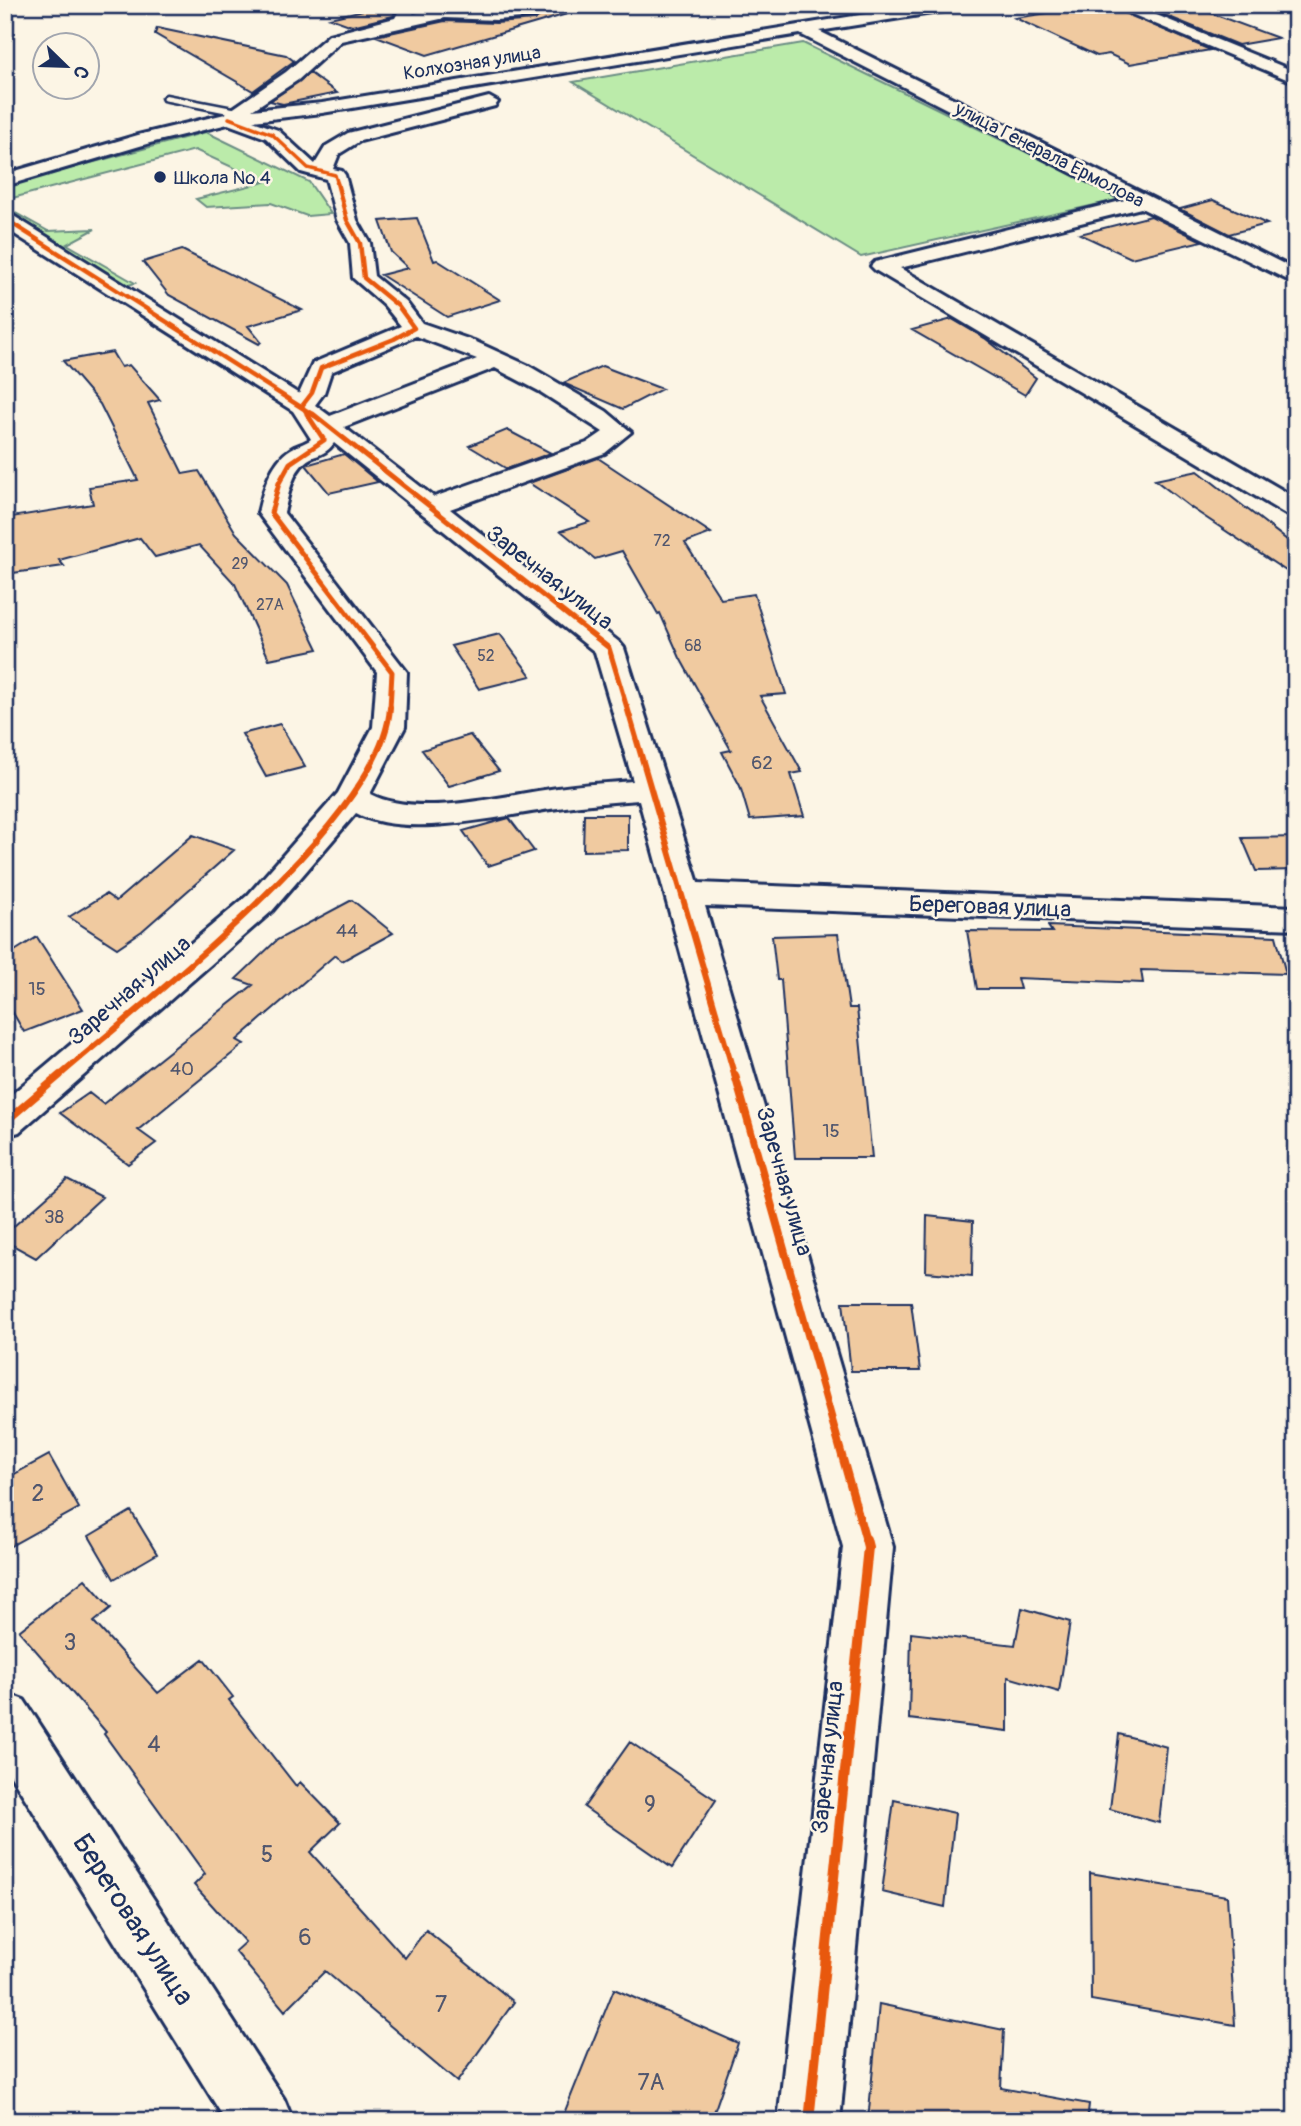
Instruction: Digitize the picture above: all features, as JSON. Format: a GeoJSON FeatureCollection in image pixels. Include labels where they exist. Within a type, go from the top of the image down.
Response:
{"type":"FeatureCollection","features":[{"type":"Feature","properties":{"kind":"street"},"geometry":{"type":"LineString","coordinates":[[5,8],[13,5]]}},
{"type":"Feature","properties":{"kind":"street"},"geometry":{"type":"LineString","coordinates":[[401,21],[410,5]]}},
{"type":"Feature","properties":{"kind":"street","name":"Колхозная улица"},"geometry":{"type":"LineString","coordinates":[[5,180],[233,115],[323,108],[951,5]]}},
{"type":"Feature","properties":{"kind":"street"},"geometry":{"type":"LineString","coordinates":[[1118,5],[1296,78]]}},
{"type":"Feature","properties":{"kind":"street"},"geometry":{"type":"LineString","coordinates":[[233,115],[292,76],[335,38],[445,13],[496,15],[534,12]]}},
{"type":"Feature","properties":{"kind":"street","name":"улица Генерала Ермолова"},"geometry":{"type":"LineString","coordinates":[[804,30],[1296,278]]}},
{"type":"Feature","properties":{"kind":"street"},"geometry":{"type":"LineString","coordinates":[[323,172],[326,156],[337,144],[354,137],[491,102],[522,88],[548,71]]}},
{"type":"Feature","properties":{"kind":"street"},"geometry":{"type":"LineString","coordinates":[[233,115],[272,134],[308,168],[335,175],[348,220],[360,243],[363,278],[390,297],[407,315],[414,328]]}},
{"type":"Feature","properties":{"kind":"street"},"geometry":{"type":"LineString","coordinates":[[1144,201],[882,266],[1296,509]]}},
{"type":"Feature","properties":{"kind":"street","name":"Заречная улица"},"geometry":{"type":"LineString","coordinates":[[5,219],[315,416],[609,648],[684,894],[868,1547],[809,2121]]}},
{"type":"Feature","properties":{"kind":"street"},"geometry":{"type":"LineString","coordinates":[[431,507],[596,448],[619,432],[579,402],[494,360],[435,334],[414,328],[394,339],[321,368],[312,393],[315,416],[494,360]]}},
{"type":"Feature","properties":{"kind":"street","name":"Заречная улица"},"geometry":{"type":"LineString","coordinates":[[5,1122],[260,903],[352,797],[389,727],[392,672],[271,513],[278,480],[297,456],[317,450],[324,440],[315,416]]}},
{"type":"Feature","properties":{"kind":"street"},"geometry":{"type":"LineString","coordinates":[[352,797],[376,810],[431,816],[562,797],[652,789]]}},
{"type":"Feature","properties":{"kind":"street","name":"Береговая улица"},"geometry":{"type":"LineString","coordinates":[[684,894],[1296,918]]}},
{"type":"Feature","properties":{"kind":"street","name":"Береговая улица"},"geometry":{"type":"LineString","coordinates":[[5,1718],[262,2121]]}},
{"type":"Feature","properties":{"kind":"lane"},"geometry":{"type":"LineString","coordinates":[[166,97],[233,115]]}},
{"type":"Feature","properties":{"kind":"green space"},"geometry":{"type":"Polygon","coordinates":[[[803,43],[1122,199],[861,257],[573,82],[803,43]]]}},
{"type":"Feature","properties":{"kind":"green space"},"geometry":{"type":"Polygon","coordinates":[[[206,132],[309,182],[331,214],[307,216],[271,203],[206,207],[196,199],[265,182],[195,150],[5,200],[5,186],[206,132]]]}},
{"type":"Feature","properties":{"kind":"green space"},"geometry":{"type":"Polygon","coordinates":[[[5,207],[48,231],[95,229],[67,244],[135,283],[123,287],[5,214],[5,207]]]}},
{"type":"Feature","properties":{"kind":"building"},"geometry":{"type":"Polygon","coordinates":[[[384,5],[399,5],[393,16],[352,26],[330,18],[384,5]]]}},
{"type":"Feature","properties":{"kind":"building"},"geometry":{"type":"Polygon","coordinates":[[[536,5],[566,5],[567,14],[427,55],[376,36],[445,21],[496,23],[534,20],[544,13],[536,5]]]}},
{"type":"Feature","properties":{"kind":"building"},"geometry":{"type":"Polygon","coordinates":[[[1108,5],[1210,50],[1130,64],[1109,54],[1097,56],[1015,18],[1108,5]]]}},
{"type":"Feature","properties":{"kind":"building"},"geometry":{"type":"Polygon","coordinates":[[[1140,5],[1189,5],[1278,38],[1238,45],[1140,5]]]}},
{"type":"Feature","properties":{"kind":"building"},"geometry":{"type":"Polygon","coordinates":[[[157,28],[286,55],[294,61],[253,91],[155,34],[157,28]]]}},
{"type":"Feature","properties":{"kind":"building"},"geometry":{"type":"Polygon","coordinates":[[[310,73],[337,93],[283,104],[270,101],[310,73]]]}},
{"type":"Feature","properties":{"kind":"building"},"geometry":{"type":"Polygon","coordinates":[[[1213,200],[1267,224],[1229,234],[1180,209],[1213,200]]]}},
{"type":"Feature","properties":{"kind":"building"},"geometry":{"type":"Polygon","coordinates":[[[1151,216],[1202,241],[1131,258],[1080,234],[1151,216]]]}},
{"type":"Feature","properties":{"kind":"building"},"geometry":{"type":"Polygon","coordinates":[[[417,218],[434,261],[437,260],[500,300],[447,317],[381,275],[408,268],[391,252],[380,221],[417,218]]]}},
{"type":"Feature","properties":{"kind":"building"},"geometry":{"type":"Polygon","coordinates":[[[182,250],[302,310],[248,326],[261,342],[259,344],[169,295],[143,262],[182,250]]]}},
{"type":"Feature","properties":{"kind":"building"},"geometry":{"type":"Polygon","coordinates":[[[952,319],[986,339],[1036,378],[1025,395],[912,330],[952,319]]]}},
{"type":"Feature","properties":{"kind":"building"},"geometry":{"type":"Polygon","coordinates":[[[112,352],[121,367],[129,365],[160,400],[148,403],[183,474],[199,471],[236,533],[287,585],[318,649],[269,659],[235,584],[199,545],[155,557],[140,538],[59,560],[64,566],[5,574],[5,518],[93,504],[89,487],[138,480],[100,404],[63,361],[112,352]]]}},
{"type":"Feature","properties":{"kind":"building"},"geometry":{"type":"Polygon","coordinates":[[[602,366],[662,389],[623,409],[563,383],[602,366]]]}},
{"type":"Feature","properties":{"kind":"building"},"geometry":{"type":"Polygon","coordinates":[[[507,430],[551,453],[507,469],[469,446],[507,430]]]}},
{"type":"Feature","properties":{"kind":"building"},"geometry":{"type":"Polygon","coordinates":[[[344,454],[378,482],[329,493],[306,465],[344,454]]]}},
{"type":"Feature","properties":{"kind":"building"},"geometry":{"type":"Polygon","coordinates":[[[598,458],[711,533],[685,543],[721,599],[754,594],[786,694],[760,696],[802,772],[791,774],[804,816],[750,820],[740,786],[722,752],[731,750],[680,658],[660,613],[658,614],[622,551],[595,559],[561,531],[589,522],[529,483],[598,458]]]}},
{"type":"Feature","properties":{"kind":"building"},"geometry":{"type":"Polygon","coordinates":[[[1198,471],[1296,547],[1296,557],[1286,571],[1190,507],[1155,480],[1198,471]]]}},
{"type":"Feature","properties":{"kind":"building"},"geometry":{"type":"Polygon","coordinates":[[[500,634],[531,676],[479,689],[451,646],[500,634]]]}},
{"type":"Feature","properties":{"kind":"building"},"geometry":{"type":"Polygon","coordinates":[[[280,724],[305,767],[266,777],[242,734],[280,724]]]}},
{"type":"Feature","properties":{"kind":"building"},"geometry":{"type":"Polygon","coordinates":[[[470,735],[499,771],[449,786],[422,750],[470,735]]]}},
{"type":"Feature","properties":{"kind":"building"},"geometry":{"type":"Polygon","coordinates":[[[584,814],[628,814],[628,850],[583,851],[584,814]]]}},
{"type":"Feature","properties":{"kind":"building"},"geometry":{"type":"Polygon","coordinates":[[[509,818],[534,851],[488,866],[463,831],[509,818]]]}},
{"type":"Feature","properties":{"kind":"building"},"geometry":{"type":"Polygon","coordinates":[[[193,835],[234,850],[142,931],[117,948],[69,917],[106,894],[116,901],[193,835]]]}},
{"type":"Feature","properties":{"kind":"building"},"geometry":{"type":"Polygon","coordinates":[[[1296,837],[1296,870],[1256,871],[1242,838],[1296,837]]]}},
{"type":"Feature","properties":{"kind":"building"},"geometry":{"type":"Polygon","coordinates":[[[352,900],[393,933],[342,961],[335,955],[237,1040],[244,1044],[138,1130],[156,1143],[128,1164],[60,1113],[89,1093],[103,1104],[253,985],[236,979],[277,940],[352,900]]]}},
{"type":"Feature","properties":{"kind":"building"},"geometry":{"type":"Polygon","coordinates":[[[1048,926],[1276,936],[1286,974],[1141,970],[1143,983],[1017,978],[1020,989],[977,989],[967,931],[1052,932],[1048,926]]]}},
{"type":"Feature","properties":{"kind":"building"},"geometry":{"type":"Polygon","coordinates":[[[838,934],[849,1008],[857,1008],[872,1158],[795,1158],[781,980],[777,980],[772,936],[838,934]]]}},
{"type":"Feature","properties":{"kind":"building"},"geometry":{"type":"Polygon","coordinates":[[[37,937],[83,1009],[24,1032],[5,999],[5,957],[37,937]]]}},
{"type":"Feature","properties":{"kind":"building"},"geometry":{"type":"Polygon","coordinates":[[[67,1179],[102,1197],[36,1258],[5,1241],[5,1234],[67,1179]]]}},
{"type":"Feature","properties":{"kind":"building"},"geometry":{"type":"Polygon","coordinates":[[[927,1216],[973,1221],[972,1276],[926,1272],[927,1216]]]}},
{"type":"Feature","properties":{"kind":"building"},"geometry":{"type":"Polygon","coordinates":[[[843,1302],[911,1302],[920,1371],[851,1371],[843,1302]]]}},
{"type":"Feature","properties":{"kind":"building"},"geometry":{"type":"Polygon","coordinates":[[[49,1455],[79,1508],[5,1549],[5,1479],[49,1455]]]}},
{"type":"Feature","properties":{"kind":"building"},"geometry":{"type":"Polygon","coordinates":[[[131,1511],[157,1554],[114,1579],[89,1536],[131,1511]]]}},
{"type":"Feature","properties":{"kind":"building"},"geometry":{"type":"Polygon","coordinates":[[[85,1579],[111,1608],[94,1622],[158,1693],[203,1659],[233,1697],[229,1700],[296,1786],[300,1782],[340,1823],[310,1852],[405,1958],[426,1930],[514,2002],[457,2082],[325,1971],[285,2011],[235,1951],[245,1942],[194,1885],[205,1874],[104,1734],[106,1732],[19,1631],[85,1579]]]}},
{"type":"Feature","properties":{"kind":"building"},"geometry":{"type":"Polygon","coordinates":[[[1022,1608],[1070,1622],[1059,1692],[1008,1677],[1008,1731],[909,1719],[911,1633],[1015,1645],[1022,1608]]]}},
{"type":"Feature","properties":{"kind":"building"},"geometry":{"type":"Polygon","coordinates":[[[1119,1734],[1167,1747],[1159,1823],[1110,1809],[1119,1734]]]}},
{"type":"Feature","properties":{"kind":"building"},"geometry":{"type":"Polygon","coordinates":[[[630,1742],[716,1800],[672,1868],[584,1807],[630,1742]]]}},
{"type":"Feature","properties":{"kind":"building"},"geometry":{"type":"Polygon","coordinates":[[[894,1800],[955,1813],[945,1907],[882,1892],[894,1800]]]}},
{"type":"Feature","properties":{"kind":"building"},"geometry":{"type":"Polygon","coordinates":[[[1090,1873],[1227,1896],[1235,2025],[1091,2000],[1090,1873]]]}},
{"type":"Feature","properties":{"kind":"building"},"geometry":{"type":"Polygon","coordinates":[[[614,1989],[738,2043],[711,2121],[561,2121],[614,1989]]]}},
{"type":"Feature","properties":{"kind":"building"},"geometry":{"type":"Polygon","coordinates":[[[879,2004],[1004,2030],[1001,2088],[1089,2104],[1087,2121],[868,2121],[879,2004]]]}},
{"type":"Feature","properties":{"kind":"cycle path"},"geometry":{"type":"LineString","coordinates":[[5,1122],[260,903],[352,797],[389,727],[392,672],[271,513],[279,483],[290,463],[324,440],[302,406],[312,393],[321,368],[394,339],[414,328],[398,306],[364,278],[360,243],[347,220],[335,175],[308,168],[272,134],[229,118]]}},
{"type":"Feature","properties":{"kind":"cycle path"},"geometry":{"type":"LineString","coordinates":[[5,219],[302,406],[609,648],[684,894],[868,1547],[809,2121]]}},
{"type":"Feature","properties":{"kind":"place","name":"Школа № 4"},"geometry":{"type":"Point","coordinates":[160,177]}}]}
